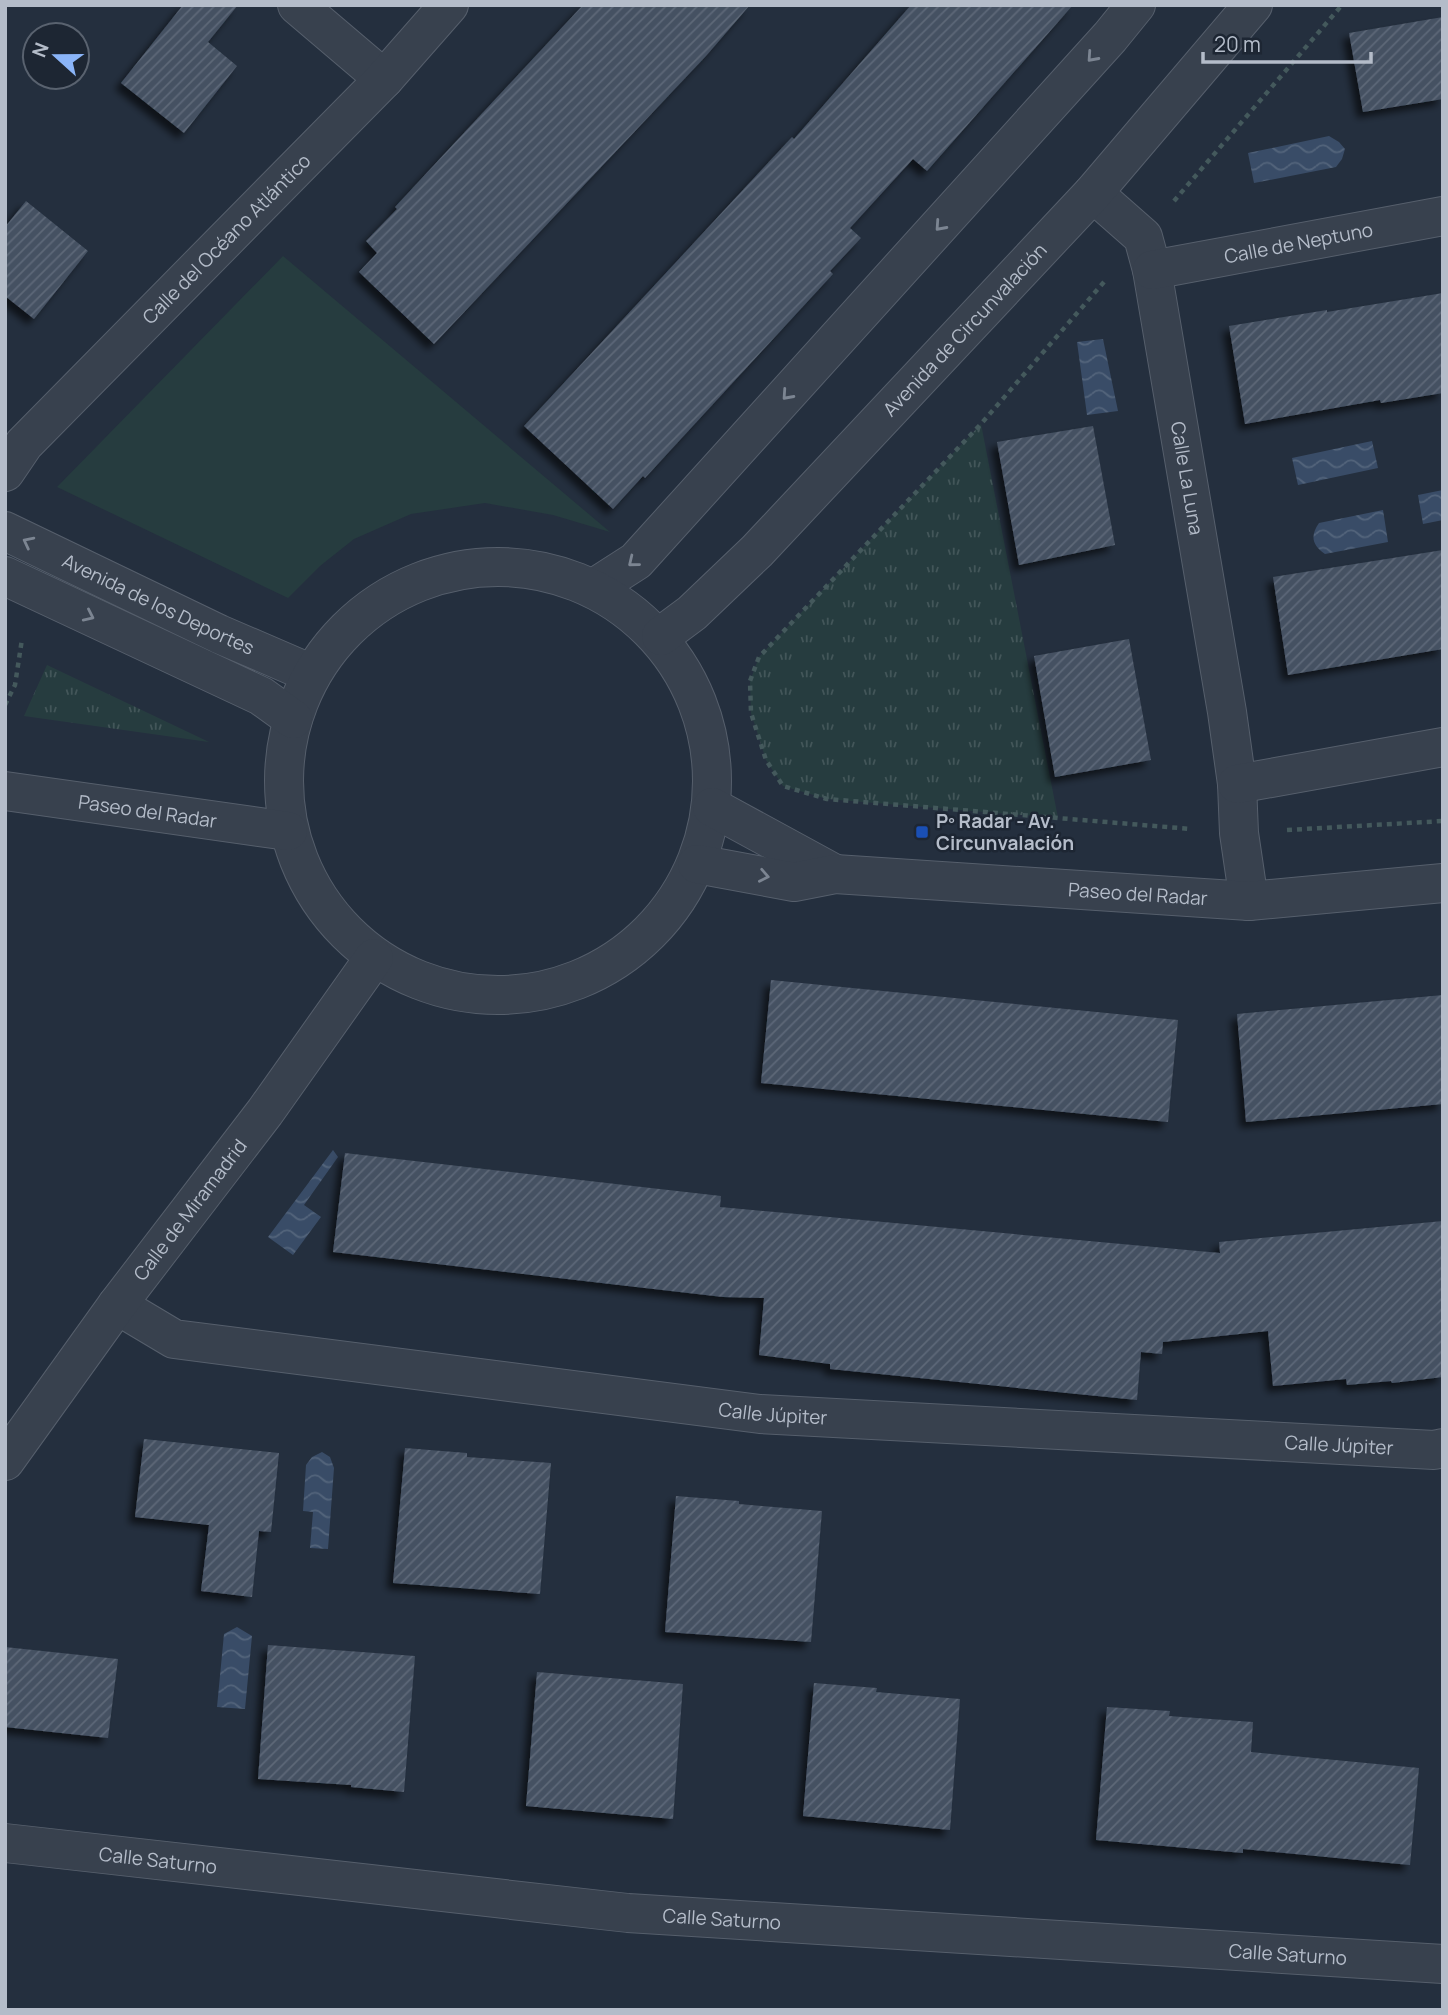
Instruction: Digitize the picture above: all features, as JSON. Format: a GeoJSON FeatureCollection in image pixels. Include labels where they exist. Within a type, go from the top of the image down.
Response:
{"type":"FeatureCollection","features":[{"type":"Feature","properties":{"kind":"street"},"geometry":{"type":"LineString","coordinates":[[297,5],[384,79]]}},
{"type":"Feature","properties":{"kind":"street","name":"Calle del Océano Atlántico"},"geometry":{"type":"LineString","coordinates":[[11,448],[384,79],[449,5]]}},
{"type":"Feature","properties":{"kind":"street"},"geometry":{"type":"LineString","coordinates":[[594,588],[636,561],[956,209],[1136,5]]}},
{"type":"Feature","properties":{"kind":"street","name":"Avenida de Circunvalación"},"geometry":{"type":"LineString","coordinates":[[661,636],[692,613],[757,551],[1093,192],[1253,5]]}},
{"type":"Feature","properties":{"kind":"street"},"geometry":{"type":"LineString","coordinates":[[1093,192],[1148,253]]}},
{"type":"Feature","properties":{"kind":"street","name":"Calle de Neptuno"},"geometry":{"type":"LineString","coordinates":[[1148,253],[1443,216]]}},
{"type":"Feature","properties":{"kind":"street","name":"Calle La Luna"},"geometry":{"type":"LineString","coordinates":[[1148,253],[1227,712],[1249,901]]}},
{"type":"Feature","properties":{"kind":"street","name":"Avenida de los Deportes"},"geometry":{"type":"LineString","coordinates":[[5,531],[219,634],[312,674]]}},
{"type":"Feature","properties":{"kind":"street"},"geometry":{"type":"LineString","coordinates":[[469,567],[533,568],[594,588],[661,636],[690,682],[710,744],[712,807],[697,863],[662,920],[612,964],[551,990],[485,997],[420,983],[374,958],[322,905],[295,852],[288,831],[283,779],[293,719],[312,674],[353,622],[407,586],[469,567]]}},
{"type":"Feature","properties":{"kind":"street","name":"Avenida de los Deportes"},"geometry":{"type":"LineString","coordinates":[[17,582],[261,696],[293,719]]}},
{"type":"Feature","properties":{"kind":"street"},"geometry":{"type":"LineString","coordinates":[[1237,784],[1443,747]]}},
{"type":"Feature","properties":{"kind":"street","name":"Paseo del Radar"},"geometry":{"type":"LineString","coordinates":[[5,791],[288,831]]}},
{"type":"Feature","properties":{"kind":"street","name":"Paseo del Radar"},"geometry":{"type":"LineString","coordinates":[[712,807],[835,874]]}},
{"type":"Feature","properties":{"kind":"street","name":"Paseo del Radar"},"geometry":{"type":"LineString","coordinates":[[697,863],[794,882],[835,874],[1249,901],[1443,883]]}},
{"type":"Feature","properties":{"kind":"street","name":"Calle de Miramadrid"},"geometry":{"type":"LineString","coordinates":[[5,1461],[117,1305],[264,1112],[374,958]]}},
{"type":"Feature","properties":{"kind":"street","name":"Calle Júpiter"},"geometry":{"type":"LineString","coordinates":[[117,1305],[174,1339],[760,1414],[1440,1459]]}},
{"type":"Feature","properties":{"kind":"street","name":"Calle Saturno"},"geometry":{"type":"LineString","coordinates":[[5,1843],[628,1913],[1443,1964]]}},
{"type":"Feature","properties":{"kind":"path"},"geometry":{"type":"LineString","coordinates":[[1342,5],[1148,253],[759,657],[750,681],[751,713],[766,760],[783,786],[827,799],[1239,833],[1443,821]]}},
{"type":"Feature","properties":{"kind":"path"},"geometry":{"type":"LineString","coordinates":[[5,705],[15,685],[17,582]]}},
{"type":"Feature","properties":{"kind":"green space"},"geometry":{"type":"Polygon","coordinates":[[[283,256],[610,532],[553,515],[485,503],[411,514],[354,539],[320,566],[288,598],[57,487],[283,256]]]}},
{"type":"Feature","properties":{"kind":"green space"},"geometry":{"type":"Polygon","coordinates":[[[981,424],[1058,818],[827,799],[783,786],[766,760],[751,713],[750,681],[759,657],[981,424]]]}},
{"type":"Feature","properties":{"kind":"green space"},"geometry":{"type":"Polygon","coordinates":[[[47,665],[209,742],[24,716],[47,665]]]}},
{"type":"Feature","properties":{"kind":"water"},"geometry":{"type":"Polygon","coordinates":[[[1329,136],[1345,149],[1336,167],[1254,183],[1248,153],[1329,136]]]}},
{"type":"Feature","properties":{"kind":"water"},"geometry":{"type":"Polygon","coordinates":[[[1103,339],[1118,411],[1087,415],[1077,342],[1103,339]]]}},
{"type":"Feature","properties":{"kind":"water"},"geometry":{"type":"Polygon","coordinates":[[[1372,441],[1378,468],[1298,485],[1292,458],[1372,441]]]}},
{"type":"Feature","properties":{"kind":"water"},"geometry":{"type":"Polygon","coordinates":[[[1443,490],[1443,520],[1423,524],[1418,495],[1443,490]]]}},
{"type":"Feature","properties":{"kind":"water"},"geometry":{"type":"Polygon","coordinates":[[[1383,510],[1388,542],[1325,554],[1315,544],[1314,532],[1319,523],[1383,510]]]}},
{"type":"Feature","properties":{"kind":"water"},"geometry":{"type":"Polygon","coordinates":[[[333,1150],[338,1157],[304,1205],[321,1217],[293,1255],[268,1237],[333,1150]]]}},
{"type":"Feature","properties":{"kind":"water"},"geometry":{"type":"Polygon","coordinates":[[[322,1452],[330,1457],[334,1468],[328,1549],[310,1548],[313,1512],[303,1511],[306,1465],[312,1457],[322,1452]]]}},
{"type":"Feature","properties":{"kind":"water"},"geometry":{"type":"Polygon","coordinates":[[[237,1627],[252,1636],[245,1709],[217,1707],[224,1634],[237,1627]]]}},
{"type":"Feature","properties":{"kind":"building"},"geometry":{"type":"Polygon","coordinates":[[[183,5],[238,5],[208,42],[237,66],[184,133],[121,83],[183,5]]]}},
{"type":"Feature","properties":{"kind":"building"},"geometry":{"type":"Polygon","coordinates":[[[583,5],[750,5],[706,56],[434,344],[359,272],[377,253],[366,241],[583,5]]]}},
{"type":"Feature","properties":{"kind":"building"},"geometry":{"type":"Polygon","coordinates":[[[911,5],[1073,5],[927,171],[913,159],[850,228],[861,238],[830,271],[833,274],[645,478],[643,476],[613,509],[524,426],[792,137],[794,139],[911,5]]]}},
{"type":"Feature","properties":{"kind":"building"},"geometry":{"type":"Polygon","coordinates":[[[1443,17],[1443,99],[1363,112],[1349,33],[1443,17]]]}},
{"type":"Feature","properties":{"kind":"building"},"geometry":{"type":"Polygon","coordinates":[[[26,201],[88,251],[34,319],[5,296],[5,227],[26,201]]]}},
{"type":"Feature","properties":{"kind":"building"},"geometry":{"type":"Polygon","coordinates":[[[1443,293],[1443,393],[1381,403],[1380,400],[1245,424],[1229,326],[1443,293]]]}},
{"type":"Feature","properties":{"kind":"building"},"geometry":{"type":"Polygon","coordinates":[[[1093,426],[1115,545],[1019,565],[997,442],[1093,426]]]}},
{"type":"Feature","properties":{"kind":"building"},"geometry":{"type":"Polygon","coordinates":[[[1443,550],[1443,649],[1288,675],[1273,577],[1443,550]]]}},
{"type":"Feature","properties":{"kind":"building"},"geometry":{"type":"Polygon","coordinates":[[[1129,639],[1151,760],[1055,777],[1034,656],[1129,639]]]}},
{"type":"Feature","properties":{"kind":"building"},"geometry":{"type":"Polygon","coordinates":[[[771,980],[1178,1020],[1168,1122],[761,1083],[771,980]]]}},
{"type":"Feature","properties":{"kind":"building"},"geometry":{"type":"Polygon","coordinates":[[[1443,995],[1443,1104],[1246,1122],[1237,1014],[1443,995]]]}},
{"type":"Feature","properties":{"kind":"building"},"geometry":{"type":"Polygon","coordinates":[[[345,1153],[721,1196],[720,1207],[1220,1253],[1219,1242],[1443,1221],[1443,1377],[1392,1383],[1347,1385],[1346,1379],[1273,1386],[1268,1331],[1163,1342],[1162,1354],[1141,1352],[1137,1400],[830,1369],[830,1364],[759,1355],[764,1298],[723,1297],[333,1252],[345,1153]]]}},
{"type":"Feature","properties":{"kind":"building"},"geometry":{"type":"Polygon","coordinates":[[[144,1439],[279,1453],[271,1532],[259,1531],[252,1597],[201,1591],[209,1525],[135,1517],[144,1439]]]}},
{"type":"Feature","properties":{"kind":"building"},"geometry":{"type":"Polygon","coordinates":[[[405,1448],[467,1453],[467,1457],[551,1463],[540,1594],[393,1583],[405,1448]]]}},
{"type":"Feature","properties":{"kind":"building"},"geometry":{"type":"Polygon","coordinates":[[[676,1496],[822,1511],[811,1642],[665,1632],[676,1496]]]}},
{"type":"Feature","properties":{"kind":"building"},"geometry":{"type":"Polygon","coordinates":[[[268,1645],[415,1656],[404,1792],[351,1785],[258,1779],[268,1645]]]}},
{"type":"Feature","properties":{"kind":"building"},"geometry":{"type":"Polygon","coordinates":[[[5,1647],[118,1659],[108,1738],[5,1727],[5,1647]]]}},
{"type":"Feature","properties":{"kind":"building"},"geometry":{"type":"Polygon","coordinates":[[[537,1672],[683,1684],[673,1819],[526,1806],[537,1672]]]}},
{"type":"Feature","properties":{"kind":"building"},"geometry":{"type":"Polygon","coordinates":[[[814,1683],[877,1688],[876,1692],[960,1699],[950,1830],[803,1816],[814,1683]]]}},
{"type":"Feature","properties":{"kind":"building"},"geometry":{"type":"Polygon","coordinates":[[[1107,1707],[1170,1711],[1169,1716],[1253,1722],[1251,1752],[1419,1768],[1410,1865],[1243,1849],[1243,1853],[1096,1840],[1107,1707]]]}},
{"type":"Feature","properties":{"kind":"place","name":"Pº Radar - Av. Circunvalación"},"geometry":{"type":"Point","coordinates":[922,832]}}]}
